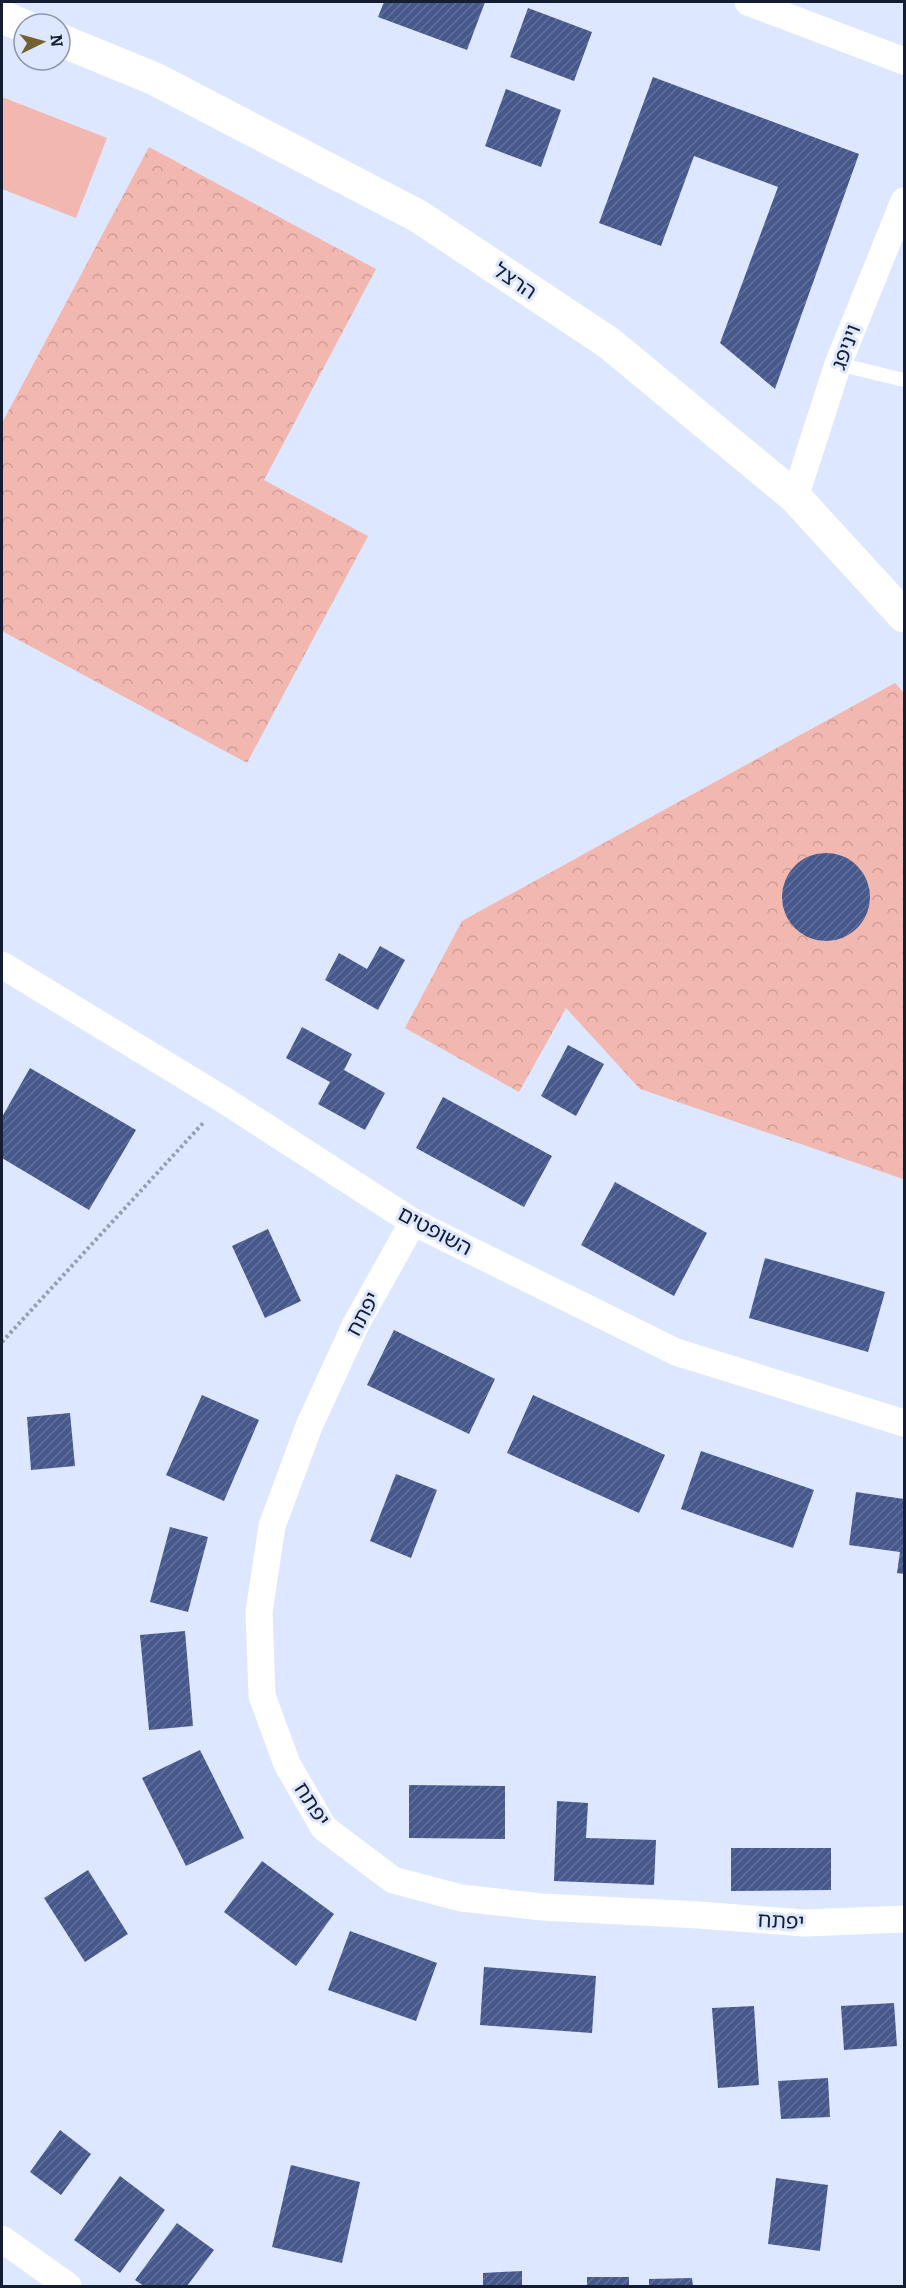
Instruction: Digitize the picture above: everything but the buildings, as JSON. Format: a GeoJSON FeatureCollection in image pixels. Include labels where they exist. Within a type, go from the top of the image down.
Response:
{"type":"FeatureCollection","features":[{"type":"Feature","properties":{"kind":"street"},"geometry":{"type":"LineString","coordinates":[[748,2],[904,61]]}},
{"type":"Feature","properties":{"kind":"street","name":"הרצל"},"geometry":{"type":"LineString","coordinates":[[72,45],[155,79],[418,216],[609,343],[795,497],[904,616]]}},
{"type":"Feature","properties":{"kind":"street","name":"ויניפג"},"geometry":{"type":"LineString","coordinates":[[795,497],[838,364],[904,201]]}},
{"type":"Feature","properties":{"kind":"street","name":"השופטים"},"geometry":{"type":"LineString","coordinates":[[2,965],[224,1100],[413,1222],[676,1352],[904,1423]]}},
{"type":"Feature","properties":{"kind":"street","name":"יפתח"},"geometry":{"type":"LineString","coordinates":[[413,1222],[356,1324],[309,1426],[272,1526],[258,1612],[262,1696],[287,1764],[324,1828],[393,1880],[461,1898],[542,1907],[804,1923],[904,1919]]}},
{"type":"Feature","properties":{"kind":"street"},"geometry":{"type":"LineString","coordinates":[[2,2239],[68,2286]]}},
{"type":"Feature","properties":{"kind":"lane"},"geometry":{"type":"LineString","coordinates":[[838,364],[904,380]]}},
{"type":"Feature","properties":{"kind":"path"},"geometry":{"type":"LineString","coordinates":[[2,1342],[224,1100]]}},
{"type":"Feature","properties":{"kind":"green space"},"geometry":{"type":"Polygon","coordinates":[[[2,97],[107,138],[76,218],[2,189],[2,97]]]}},
{"type":"Feature","properties":{"kind":"green space"},"geometry":{"type":"Polygon","coordinates":[[[149,147],[376,269],[264,480],[368,536],[247,763],[2,631],[2,423],[149,147]]]}},
{"type":"Feature","properties":{"kind":"green space"},"geometry":{"type":"Polygon","coordinates":[[[895,683],[904,693],[903,1179],[640,1089],[566,1008],[519,1092],[405,1028],[462,921],[895,683]]]}}]}
